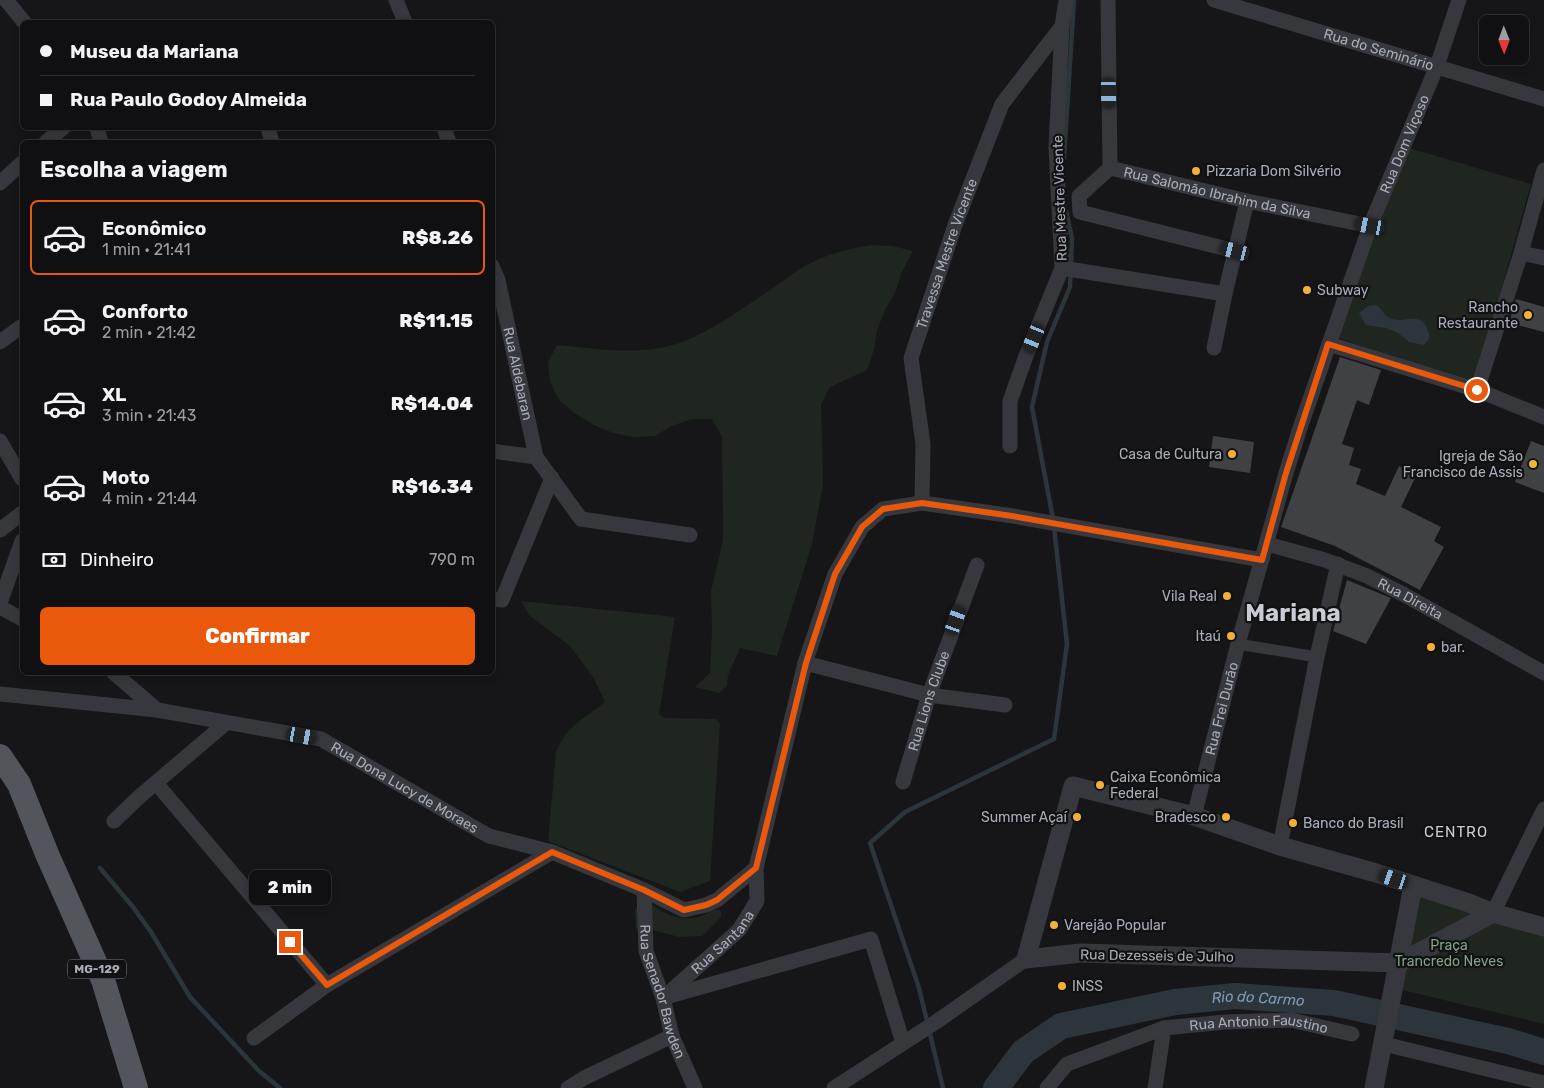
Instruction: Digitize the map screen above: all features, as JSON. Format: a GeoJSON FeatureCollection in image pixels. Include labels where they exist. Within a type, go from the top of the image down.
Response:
{"type":"FeatureCollection","features":[{"type":"Feature","properties":{"kind":"main road","name":"MG-129"},"geometry":{"type":"LineString","coordinates":[[0,756],[19,784],[47,854],[103,980],[136,1088]]}},
{"type":"Feature","properties":{"kind":"street"},"geometry":{"type":"LineString","coordinates":[[6,0],[22,20]]}},
{"type":"Feature","properties":{"kind":"street"},"geometry":{"type":"LineString","coordinates":[[396,0],[404,20]]}},
{"type":"Feature","properties":{"kind":"street","name":"Rua Mestre Vicente"},"geometry":{"type":"LineString","coordinates":[[1010,446],[1010,400],[1062,268],[1056,147],[1062,26],[1066,0]]}},
{"type":"Feature","properties":{"kind":"street","name":"Rua Salomão Ibrahim da Silva"},"geometry":{"type":"LineString","coordinates":[[1108,0],[1110,168],[1247,201],[1370,226]]}},
{"type":"Feature","properties":{"kind":"street","name":"Rua do Seminário"},"geometry":{"type":"LineString","coordinates":[[1214,0],[1544,99]]}},
{"type":"Feature","properties":{"kind":"street","name":"Rua Dom Viçoso"},"geometry":{"type":"LineString","coordinates":[[1328,344],[1370,226],[1437,66],[1459,0]]}},
{"type":"Feature","properties":{"kind":"street","name":"Travessa Mestre Vicente"},"geometry":{"type":"LineString","coordinates":[[922,503],[923,444],[911,358],[955,226],[1002,104],[1062,26]]}},
{"type":"Feature","properties":{"kind":"street"},"geometry":{"type":"LineString","coordinates":[[48,140],[61,130]]}},
{"type":"Feature","properties":{"kind":"street"},"geometry":{"type":"LineString","coordinates":[[0,183],[20,165]]}},
{"type":"Feature","properties":{"kind":"street"},"geometry":{"type":"LineString","coordinates":[[1110,168],[1079,196],[1080,212],[1235,251]]}},
{"type":"Feature","properties":{"kind":"street"},"geometry":{"type":"LineString","coordinates":[[1477,390],[1521,252],[1544,170]]}},
{"type":"Feature","properties":{"kind":"street"},"geometry":{"type":"LineString","coordinates":[[1214,348],[1247,201]]}},
{"type":"Feature","properties":{"kind":"street"},"geometry":{"type":"LineString","coordinates":[[1521,252],[1544,258]]}},
{"type":"Feature","properties":{"kind":"street"},"geometry":{"type":"LineString","coordinates":[[1062,268],[1225,294]]}},
{"type":"Feature","properties":{"kind":"street","name":"Rua Aldebaran"},"geometry":{"type":"LineString","coordinates":[[495,273],[536,456],[581,519],[690,535]]}},
{"type":"Feature","properties":{"kind":"street"},"geometry":{"type":"LineString","coordinates":[[0,342],[20,327]]}},
{"type":"Feature","properties":{"kind":"street"},"geometry":{"type":"LineString","coordinates":[[1328,344],[1477,390],[1544,417]]}},
{"type":"Feature","properties":{"kind":"street","name":"Rua Frei Durão"},"geometry":{"type":"LineString","coordinates":[[1194,816],[1238,644],[1286,473],[1328,344]]}},
{"type":"Feature","properties":{"kind":"street"},"geometry":{"type":"LineString","coordinates":[[0,441],[20,476]]}},
{"type":"Feature","properties":{"kind":"street"},"geometry":{"type":"LineString","coordinates":[[495,451],[536,456]]}},
{"type":"Feature","properties":{"kind":"street"},"geometry":{"type":"LineString","coordinates":[[495,599],[502,600],[552,478]]}},
{"type":"Feature","properties":{"kind":"street","name":"Rua Santana"},"geometry":{"type":"LineString","coordinates":[[663,998],[739,930],[757,901],[756,868],[806,663],[835,574],[862,527],[883,509],[922,503],[1012,516],[1262,560]]}},
{"type":"Feature","properties":{"kind":"street"},"geometry":{"type":"LineString","coordinates":[[0,530],[20,515]]}},
{"type":"Feature","properties":{"kind":"street","name":"Rua Direita"},"geometry":{"type":"LineString","coordinates":[[1267,544],[1338,564],[1367,576],[1403,594],[1544,673]]}},
{"type":"Feature","properties":{"kind":"street"},"geometry":{"type":"LineString","coordinates":[[0,603],[20,547]]}},
{"type":"Feature","properties":{"kind":"street"},"geometry":{"type":"LineString","coordinates":[[1280,846],[1317,657],[1338,564]]}},
{"type":"Feature","properties":{"kind":"street","name":"Rua Lions Clube"},"geometry":{"type":"LineString","coordinates":[[903,782],[929,695],[977,565]]}},
{"type":"Feature","properties":{"kind":"street"},"geometry":{"type":"LineString","coordinates":[[0,607],[20,617]]}},
{"type":"Feature","properties":{"kind":"street"},"geometry":{"type":"LineString","coordinates":[[1238,644],[1317,657]]}},
{"type":"Feature","properties":{"kind":"street"},"geometry":{"type":"LineString","coordinates":[[806,663],[929,695],[1005,705]]}},
{"type":"Feature","properties":{"kind":"street"},"geometry":{"type":"LineString","coordinates":[[116,675],[157,710]]}},
{"type":"Feature","properties":{"kind":"street","name":"Rua Dona Lucy de Moraes"},"geometry":{"type":"LineString","coordinates":[[0,694],[157,710],[321,739],[488,836],[552,852],[644,890],[684,910],[706,905],[717,900],[756,868]]}},
{"type":"Feature","properties":{"kind":"street"},"geometry":{"type":"LineString","coordinates":[[114,821],[139,796],[226,723]]}},
{"type":"Feature","properties":{"kind":"street"},"geometry":{"type":"LineString","coordinates":[[156,783],[327,985]]}},
{"type":"Feature","properties":{"kind":"street"},"geometry":{"type":"LineString","coordinates":[[1026,959],[1073,786],[1194,816],[1280,846],[1376,873],[1469,903],[1493,913],[1544,927]]}},
{"type":"Feature","properties":{"kind":"street"},"geometry":{"type":"LineString","coordinates":[[1399,963],[1493,913],[1544,809]]}},
{"type":"Feature","properties":{"kind":"street"},"geometry":{"type":"LineString","coordinates":[[254,1038],[327,985],[552,852]]}},
{"type":"Feature","properties":{"kind":"street"},"geometry":{"type":"LineString","coordinates":[[1374,1088],[1413,886]]}},
{"type":"Feature","properties":{"kind":"street","name":"Rua Senador Bawden"},"geometry":{"type":"LineString","coordinates":[[644,890],[646,952],[663,998],[672,1036],[695,1088]]}},
{"type":"Feature","properties":{"kind":"street","name":"Rua Santana"},"geometry":{"type":"LineString","coordinates":[[663,998],[871,939],[902,1043]]}},
{"type":"Feature","properties":{"kind":"street","name":"Rua Dezesseis de Julho"},"geometry":{"type":"LineString","coordinates":[[834,1088],[936,1022],[1026,959],[1081,953],[1399,963]]}},
{"type":"Feature","properties":{"kind":"street","name":"Rua Antonio Faustino"},"geometry":{"type":"LineString","coordinates":[[1047,1088],[1067,1064],[1164,1028],[1225,1022],[1291,1020],[1352,1034]]}},
{"type":"Feature","properties":{"kind":"street"},"geometry":{"type":"LineString","coordinates":[[1155,1088],[1164,1028]]}},
{"type":"Feature","properties":{"kind":"street"},"geometry":{"type":"LineString","coordinates":[[568,1088],[584,1078],[672,1036]]}},
{"type":"Feature","properties":{"kind":"street"},"geometry":{"type":"LineString","coordinates":[[1384,1039],[1544,1083]]}},
{"type":"Feature","properties":{"kind":"green space"},"geometry":{"type":"Polygon","coordinates":[[[1406,147],[1531,184],[1474,386],[1331,335],[1406,147]]]}},
{"type":"Feature","properties":{"kind":"green space"},"geometry":{"type":"Polygon","coordinates":[[[873,245],[893,246],[913,251],[877,330],[874,350],[867,370],[830,387],[821,404],[823,485],[812,544],[777,656],[740,648],[728,675],[727,686],[719,693],[695,687],[710,673],[711,591],[723,540],[722,437],[712,419],[692,419],[672,426],[655,436],[633,437],[613,433],[594,425],[574,413],[559,400],[550,382],[548,362],[557,345],[622,351],[654,349],[685,341],[732,316],[806,265],[849,249],[873,245]]]}},
{"type":"Feature","properties":{"kind":"green space"},"geometry":{"type":"Polygon","coordinates":[[[521,601],[675,617],[659,714],[665,718],[716,719],[720,723],[710,881],[680,892],[548,841],[556,752],[571,729],[605,702],[593,677],[570,646],[529,615],[521,601]]]}},
{"type":"Feature","properties":{"kind":"green space","name":"Praça Trancredo Neves"},"geometry":{"type":"Polygon","coordinates":[[[1413,893],[1544,933],[1544,1024],[1394,988],[1413,893]]]}},
{"type":"Feature","properties":{"kind":"green space"},"geometry":{"type":"Polygon","coordinates":[[[645,900],[658,909],[678,918],[693,918],[719,909],[721,917],[702,936],[679,937],[649,929],[636,929],[635,909],[645,900]]]}},
{"type":"Feature","properties":{"kind":"shaded area"},"geometry":{"type":"Polygon","coordinates":[[[1376,305],[1386,316],[1395,320],[1417,319],[1421,321],[1425,324],[1429,333],[1427,342],[1424,345],[1409,342],[1398,333],[1386,328],[1366,325],[1359,313],[1368,306],[1376,305]]]}},
{"type":"Feature","properties":{"kind":"building","name":"Rancho Restaurante"},"geometry":{"type":"Polygon","coordinates":[[[1516,299],[1544,307],[1544,332],[1509,323],[1516,299]]]}},
{"type":"Feature","properties":{"kind":"building"},"geometry":{"type":"Polygon","coordinates":[[[1340,357],[1381,370],[1369,405],[1357,400],[1342,444],[1354,448],[1349,465],[1361,469],[1356,484],[1385,496],[1399,466],[1417,474],[1401,507],[1441,527],[1434,541],[1444,547],[1420,590],[1335,546],[1281,527],[1340,357]]]}},
{"type":"Feature","properties":{"kind":"building","name":"Casa de Cultura"},"geometry":{"type":"Polygon","coordinates":[[[1213,436],[1254,442],[1250,473],[1209,467],[1213,436]]]}},
{"type":"Feature","properties":{"kind":"building","name":"Igreja de São Francisco de Assis"},"geometry":{"type":"Polygon","coordinates":[[[1531,441],[1544,446],[1544,493],[1515,482],[1531,441]]]}},
{"type":"Feature","properties":{"kind":"building"},"geometry":{"type":"Polygon","coordinates":[[[1347,580],[1391,598],[1366,644],[1333,631],[1347,580]]]}},
{"type":"Feature","properties":{"kind":"waterway"},"geometry":{"type":"LineString","coordinates":[[1064,158],[1074,0]]}},
{"type":"Feature","properties":{"kind":"waterway"},"geometry":{"type":"LineString","coordinates":[[1053,519],[1032,407],[1047,342],[1070,287],[1072,238],[1066,211]]}},
{"type":"Feature","properties":{"kind":"waterway"},"geometry":{"type":"LineString","coordinates":[[943,1088],[919,988],[870,843],[905,812],[1054,739],[1067,644],[1054,527]]}},
{"type":"Feature","properties":{"kind":"waterway"},"geometry":{"type":"LineString","coordinates":[[100,868],[133,907],[151,932],[190,997],[259,1071],[280,1088]]}},
{"type":"Feature","properties":{"kind":"waterway","name":"Rio do Carmo"},"geometry":{"type":"LineString","coordinates":[[996,1088],[1023,1052],[1061,1026],[1175,1002],[1235,996],[1334,1003],[1508,1041],[1544,1052]]}},
{"type":"Feature","properties":{"kind":"place","name":"Pizzaria Dom Silvério"},"geometry":{"type":"Point","coordinates":[1196,171]}},
{"type":"Feature","properties":{"kind":"place","name":"Subway"},"geometry":{"type":"Point","coordinates":[1307,290]}},
{"type":"Feature","properties":{"kind":"place","name":"Rancho Restaurante"},"geometry":{"type":"Point","coordinates":[1528,315]}},
{"type":"Feature","properties":{"kind":"place","name":"Casa de Cultura"},"geometry":{"type":"Point","coordinates":[1232,454]}},
{"type":"Feature","properties":{"kind":"place","name":"Igreja de São Francisco de Assis"},"geometry":{"type":"Point","coordinates":[1533,464]}},
{"type":"Feature","properties":{"kind":"place","name":"Vila Real"},"geometry":{"type":"Point","coordinates":[1227,596]}},
{"type":"Feature","properties":{"kind":"place","name":"Itaú"},"geometry":{"type":"Point","coordinates":[1231,636]}},
{"type":"Feature","properties":{"kind":"place","name":"bar."},"geometry":{"type":"Point","coordinates":[1431,647]}},
{"type":"Feature","properties":{"kind":"place","name":"Caixa Econômica Federal"},"geometry":{"type":"Point","coordinates":[1100,785]}},
{"type":"Feature","properties":{"kind":"place","name":"Summer Açaí"},"geometry":{"type":"Point","coordinates":[1077,817]}},
{"type":"Feature","properties":{"kind":"place","name":"Bradesco"},"geometry":{"type":"Point","coordinates":[1226,817]}},
{"type":"Feature","properties":{"kind":"place","name":"Banco do Brasil"},"geometry":{"type":"Point","coordinates":[1293,823]}},
{"type":"Feature","properties":{"kind":"place","name":"Varejão Popular"},"geometry":{"type":"Point","coordinates":[1054,925]}},
{"type":"Feature","properties":{"kind":"place","name":"INSS"},"geometry":{"type":"Point","coordinates":[1062,986]}},
{"type":"Feature","properties":{"kind":"district","name":"Mariana"},"geometry":{"type":"Point","coordinates":[1293,613]}},
{"type":"Feature","properties":{"kind":"district","name":"CENTRO"},"geometry":{"type":"Point","coordinates":[1456,832]}},
{"type":"Feature","properties":{"kind":"route"},"geometry":{"type":"LineString","coordinates":[[290,942],[327,985],[552,852],[644,890],[684,910],[706,905],[717,900],[756,868],[806,663],[835,574],[862,527],[883,509],[922,503],[1012,516],[1262,560],[1286,473],[1328,344],[1477,390]]}}]}
